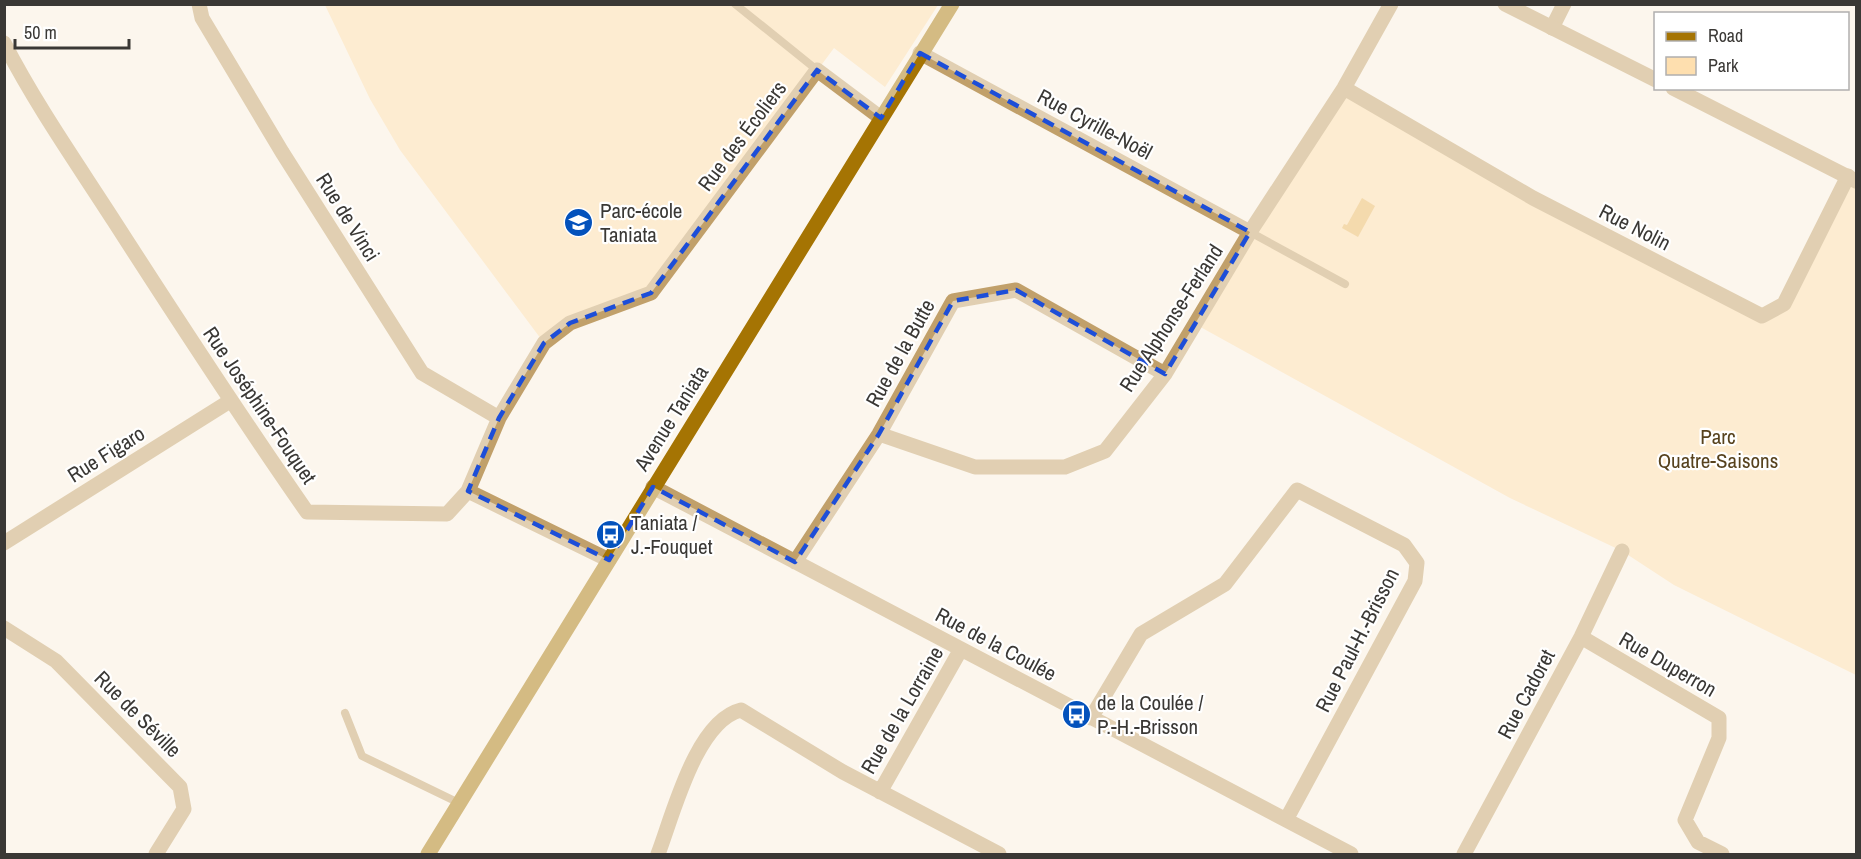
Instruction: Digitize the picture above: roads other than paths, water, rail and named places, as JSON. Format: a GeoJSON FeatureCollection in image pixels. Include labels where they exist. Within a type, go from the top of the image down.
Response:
{"type":"FeatureCollection","features":[{"type":"Feature","properties":{"kind":"main road","name":"Avenue Taniata"},"geometry":{"type":"LineString","coordinates":[[428,855],[952,4]]}},
{"type":"Feature","properties":{"kind":"street","name":"Rue de Vinci"},"geometry":{"type":"LineString","coordinates":[[200,4],[202,18],[282,152],[422,374],[499,418]]}},
{"type":"Feature","properties":{"kind":"street","name":"Rue Alphonse-Ferland"},"geometry":{"type":"LineString","coordinates":[[879,434],[975,467],[1065,467],[1105,451],[1165,374],[1250,232],[1344,88],[1391,4]]}},
{"type":"Feature","properties":{"kind":"street"},"geometry":{"type":"LineString","coordinates":[[1505,4],[1654,79]]}},
{"type":"Feature","properties":{"kind":"street"},"geometry":{"type":"LineString","coordinates":[[1552,28],[1564,4]]}},
{"type":"Feature","properties":{"kind":"street","name":"Rue Joséphine-Fouquet"},"geometry":{"type":"LineString","coordinates":[[4,43],[22,78],[230,401],[307,512],[447,514],[468,491]]}},
{"type":"Feature","properties":{"kind":"street","name":"Rue Cyrille-Noël"},"geometry":{"type":"LineString","coordinates":[[920,53],[1250,232]]}},
{"type":"Feature","properties":{"kind":"street","name":"Rue des Écoliers"},"geometry":{"type":"LineString","coordinates":[[468,491],[499,418],[544,344],[570,323],[651,293],[817,70]]}},
{"type":"Feature","properties":{"kind":"street"},"geometry":{"type":"LineString","coordinates":[[817,70],[881,118]]}},
{"type":"Feature","properties":{"kind":"street","name":"Rue Nolin"},"geometry":{"type":"LineString","coordinates":[[1344,88],[1533,198],[1762,316],[1784,304],[1852,178]]}},
{"type":"Feature","properties":{"kind":"street"},"geometry":{"type":"LineString","coordinates":[[1677,90],[1852,178]]}},
{"type":"Feature","properties":{"kind":"street","name":"Rue de la Butte"},"geometry":{"type":"LineString","coordinates":[[795,562],[879,434],[953,301],[1016,290],[1165,374]]}},
{"type":"Feature","properties":{"kind":"street","name":"Rue Figaro"},"geometry":{"type":"LineString","coordinates":[[4,543],[230,401]]}},
{"type":"Feature","properties":{"kind":"street","name":"Rue de la Coulée"},"geometry":{"type":"LineString","coordinates":[[653,487],[1351,855]]}},
{"type":"Feature","properties":{"kind":"street","name":"Rue Paul-H.-Brisson"},"geometry":{"type":"LineString","coordinates":[[1091,718],[1141,634],[1225,584],[1297,490],[1404,545],[1417,563],[1415,581],[1286,820]]}},
{"type":"Feature","properties":{"kind":"street"},"geometry":{"type":"LineString","coordinates":[[468,491],[609,560]]}},
{"type":"Feature","properties":{"kind":"street","name":"Rue Cadoret"},"geometry":{"type":"LineString","coordinates":[[1464,855],[1581,637],[1622,551]]}},
{"type":"Feature","properties":{"kind":"street","name":"Rue de Séville"},"geometry":{"type":"LineString","coordinates":[[4,628],[56,661],[180,786],[184,808],[156,855]]}},
{"type":"Feature","properties":{"kind":"street","name":"Rue Duperron"},"geometry":{"type":"LineString","coordinates":[[1581,637],[1719,718],[1719,738],[1685,820],[1698,842],[1722,855]]}},
{"type":"Feature","properties":{"kind":"street","name":"Rue de la Lorraine"},"geometry":{"type":"LineString","coordinates":[[880,792],[961,649]]}},
{"type":"Feature","properties":{"kind":"street","name":"Rue de la Lorraine"},"geometry":{"type":"LineString","coordinates":[[658,855],[692,764],[704,743],[730,713],[741,710],[843,772],[999,855]]}},
{"type":"Feature","properties":{"kind":"lane"},"geometry":{"type":"LineString","coordinates":[[735,4],[817,70]]}},
{"type":"Feature","properties":{"kind":"lane"},"geometry":{"type":"LineString","coordinates":[[1250,232],[1344,284]]}},
{"type":"Feature","properties":{"kind":"lane"},"geometry":{"type":"LineString","coordinates":[[345,713],[362,756],[459,803]]}},
{"type":"Feature","properties":{"kind":"place","name":"Parc-école Taniata"},"geometry":{"type":"Point","coordinates":[579,222]}},
{"type":"Feature","properties":{"kind":"place","name":"Taniata / J.-Fouquet"},"geometry":{"type":"Point","coordinates":[610,534]}},
{"type":"Feature","properties":{"kind":"place","name":"de la Coulée / P.-H.-Brisson"},"geometry":{"type":"Point","coordinates":[1076,714]}},
{"type":"Feature","properties":{"kind":"park label","name":"Parc Quatre-Saisons"},"geometry":{"type":"Point","coordinates":[1718,448]}}]}
